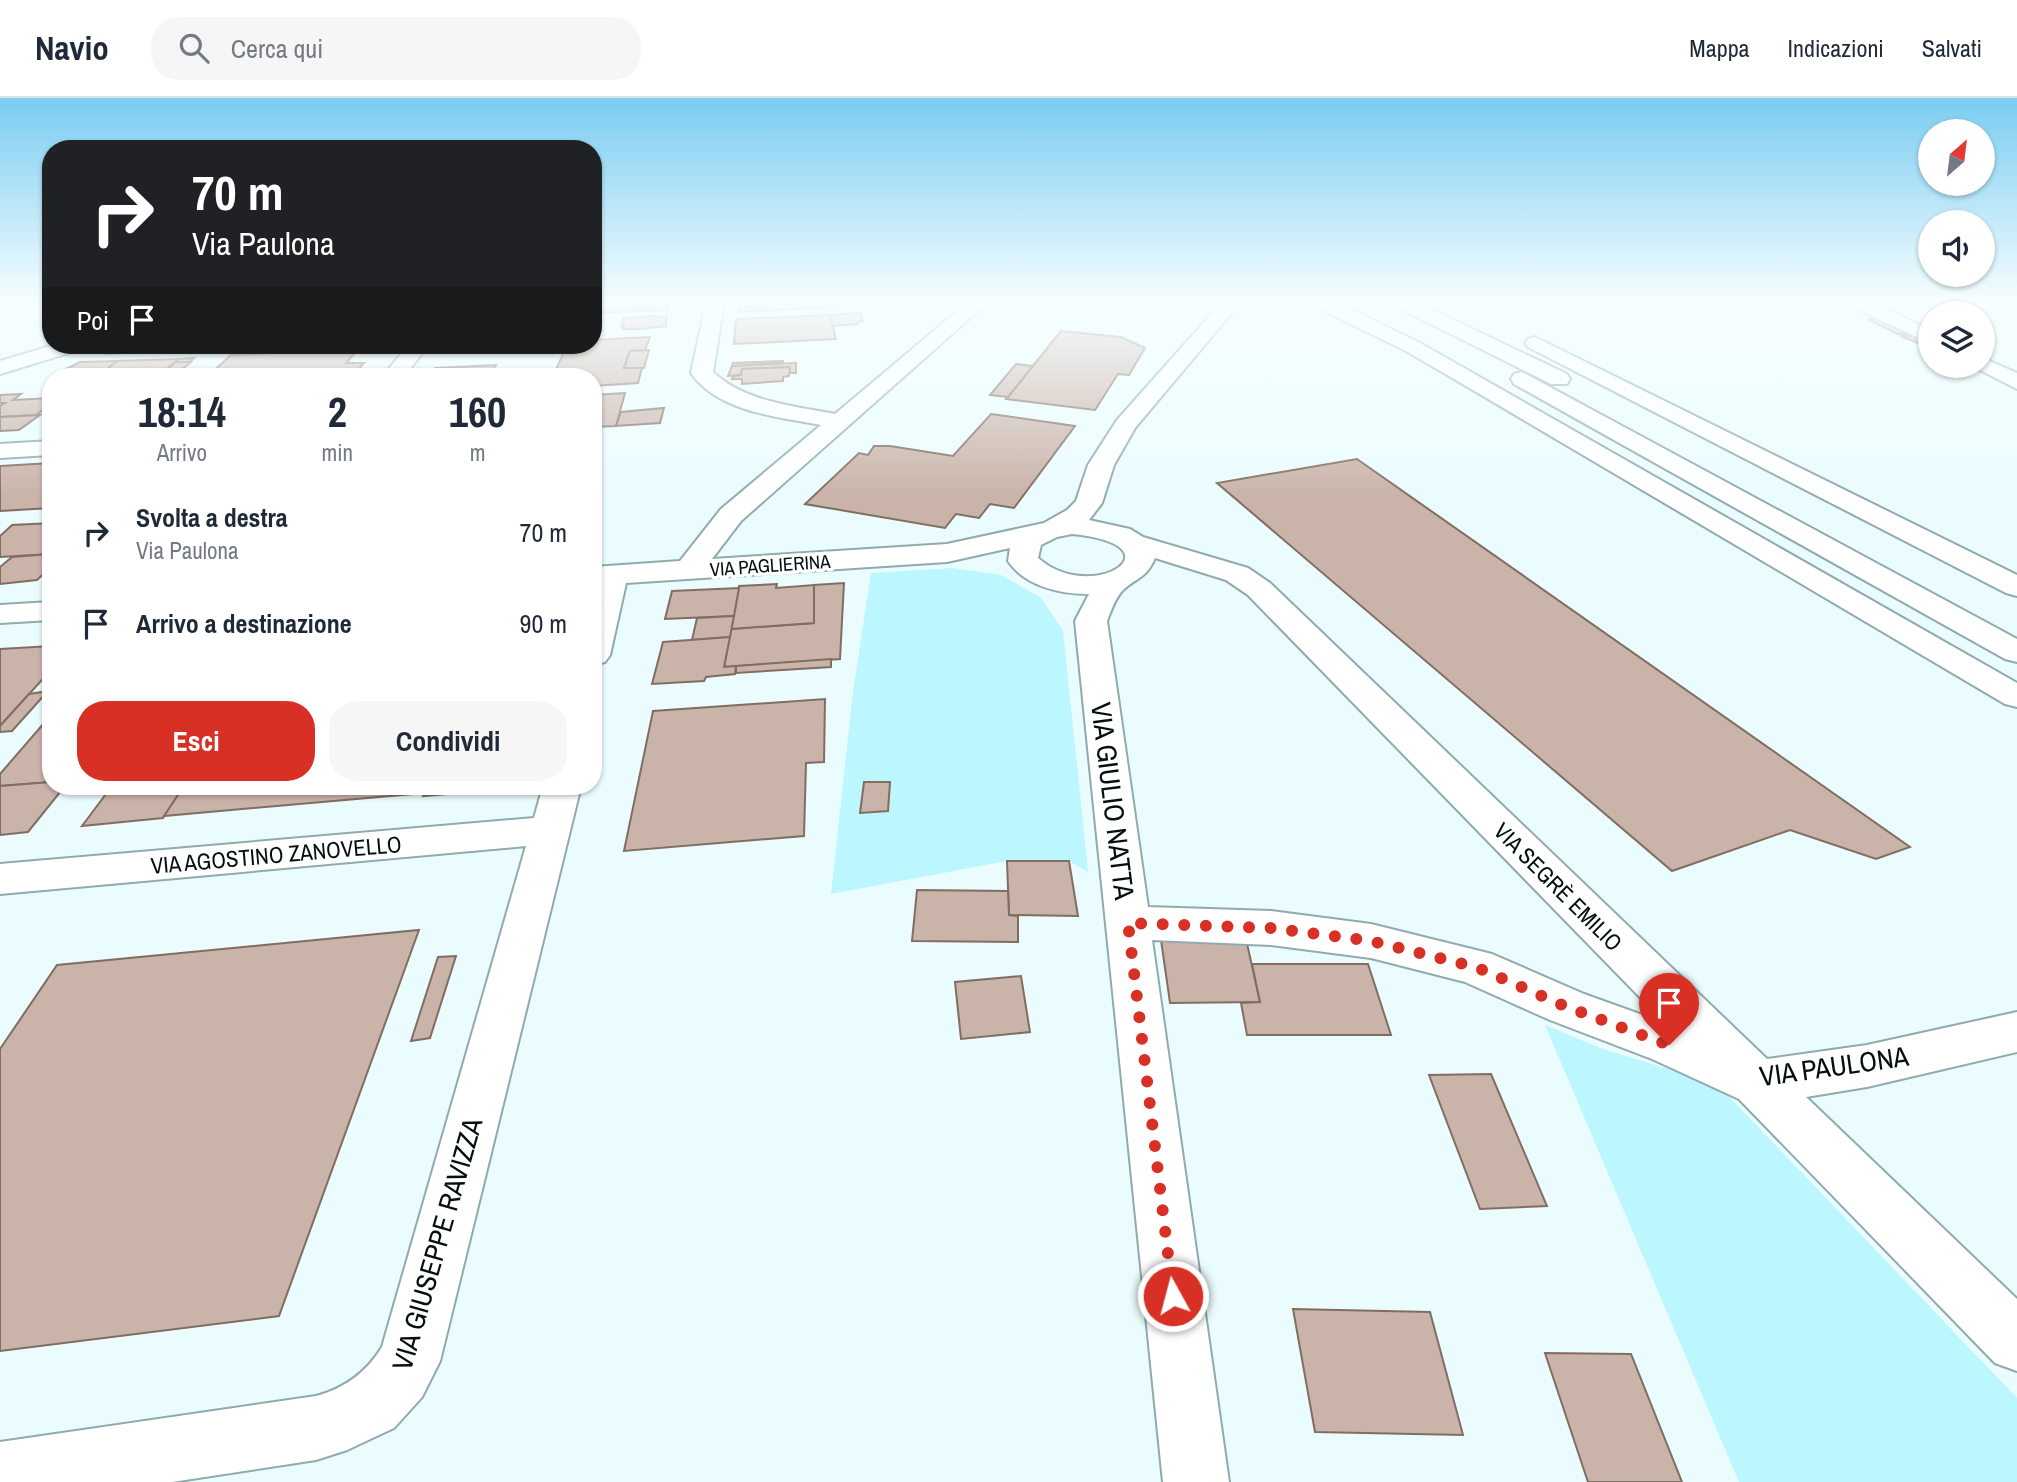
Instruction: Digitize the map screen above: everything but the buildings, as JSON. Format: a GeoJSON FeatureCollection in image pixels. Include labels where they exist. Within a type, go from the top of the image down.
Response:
{"type":"FeatureCollection","features":[{"type":"Feature","properties":{"kind":"main road"},"geometry":{"type":"LineString","coordinates":[[703,368],[702,373],[709,382],[732,396],[839,422]]}},
{"type":"Feature","properties":{"kind":"main road"},"geometry":{"type":"LineString","coordinates":[[689,570],[731,515],[903,368]]}},
{"type":"Feature","properties":{"kind":"main road"},"geometry":{"type":"LineString","coordinates":[[1128,556],[1091,621],[1023,561],[1022,552],[1027,542],[1077,516],[1089,503],[1101,465],[1125,425],[1175,368]]}},
{"type":"Feature","properties":{"kind":"main road"},"geometry":{"type":"LineString","coordinates":[[1450,368],[2017,697]]}},
{"type":"Feature","properties":{"kind":"main road"},"geometry":{"type":"LineString","coordinates":[[1498,368],[2017,652]]}},
{"type":"Feature","properties":{"kind":"main road"},"geometry":{"type":"LineString","coordinates":[[1536,368],[2017,625]]}},
{"type":"Feature","properties":{"kind":"main road"},"geometry":{"type":"LineString","coordinates":[[1584,368],[2017,587]]}},
{"type":"Feature","properties":{"kind":"main road"},"geometry":{"type":"LineString","coordinates":[[1997,368],[2017,369]]}},
{"type":"Feature","properties":{"kind":"main road"},"geometry":{"type":"LineString","coordinates":[[1995,371],[2017,382]]}},
{"type":"Feature","properties":{"kind":"main road"},"geometry":{"type":"LineString","coordinates":[[0,451],[42,449]]}},
{"type":"Feature","properties":{"kind":"main road"},"geometry":{"type":"LineString","coordinates":[[1089,503],[1128,556]]}},
{"type":"Feature","properties":{"kind":"main road"},"geometry":{"type":"LineString","coordinates":[[1046,532],[1092,527],[1128,556]]}},
{"type":"Feature","properties":{"kind":"main road","name":"VIA PAGLIERINA"},"geometry":{"type":"LineString","coordinates":[[603,575],[947,553],[1046,532]]}},
{"type":"Feature","properties":{"kind":"main road","name":"VIA PAGLIERINA"},"geometry":{"type":"LineString","coordinates":[[947,553],[1079,585],[1128,556]]}},
{"type":"Feature","properties":{"kind":"main road","name":"VIA SEGRÈ EMILIO"},"geometry":{"type":"LineString","coordinates":[[1128,556],[1209,565],[1237,574],[1259,589],[2017,1341]]}},
{"type":"Feature","properties":{"kind":"main road"},"geometry":{"type":"LineString","coordinates":[[0,614],[42,612]]}},
{"type":"Feature","properties":{"kind":"main road","name":"VIA GIULIO NATTA"},"geometry":{"type":"LineString","coordinates":[[1091,621],[1196,1482]]}},
{"type":"Feature","properties":{"kind":"main road","name":"VIA AGOSTINO ZANOVELLO"},"geometry":{"type":"LineString","coordinates":[[0,879],[557,808]]}},
{"type":"Feature","properties":{"kind":"main road","name":"VIA GIUSEPPE RAVIZZA"},"geometry":{"type":"LineString","coordinates":[[0,1475],[316,1428],[363,1413],[396,1384],[408,1361],[557,808]]}},
{"type":"Feature","properties":{"kind":"main road","name":"VIA PAULONA"},"geometry":{"type":"LineString","coordinates":[[1128,923],[1271,928],[1371,941],[1437,957],[1476,967],[1567,1007],[1669,1045],[1754,1083],[1867,1066],[2017,1032]]}},
{"type":"Feature","properties":{"kind":"shaded area"},"geometry":{"type":"Polygon","coordinates":[[[953,568],[1001,575],[1040,597],[1063,630],[1088,872],[1069,861],[1007,861],[831,894],[853,692],[871,573],[953,568]]]}},
{"type":"Feature","properties":{"kind":"shaded area"},"geometry":{"type":"Polygon","coordinates":[[[1545,1025],[1600,1048],[1717,1084],[2017,1398],[2017,1482],[1739,1482],[1545,1025]]]}},
{"type":"Feature","properties":{"kind":"route"},"geometry":{"type":"LineString","coordinates":[[1173,1296],[1128,923],[1271,928],[1371,941],[1476,967],[1567,1007],[1669,1045]]}}]}
